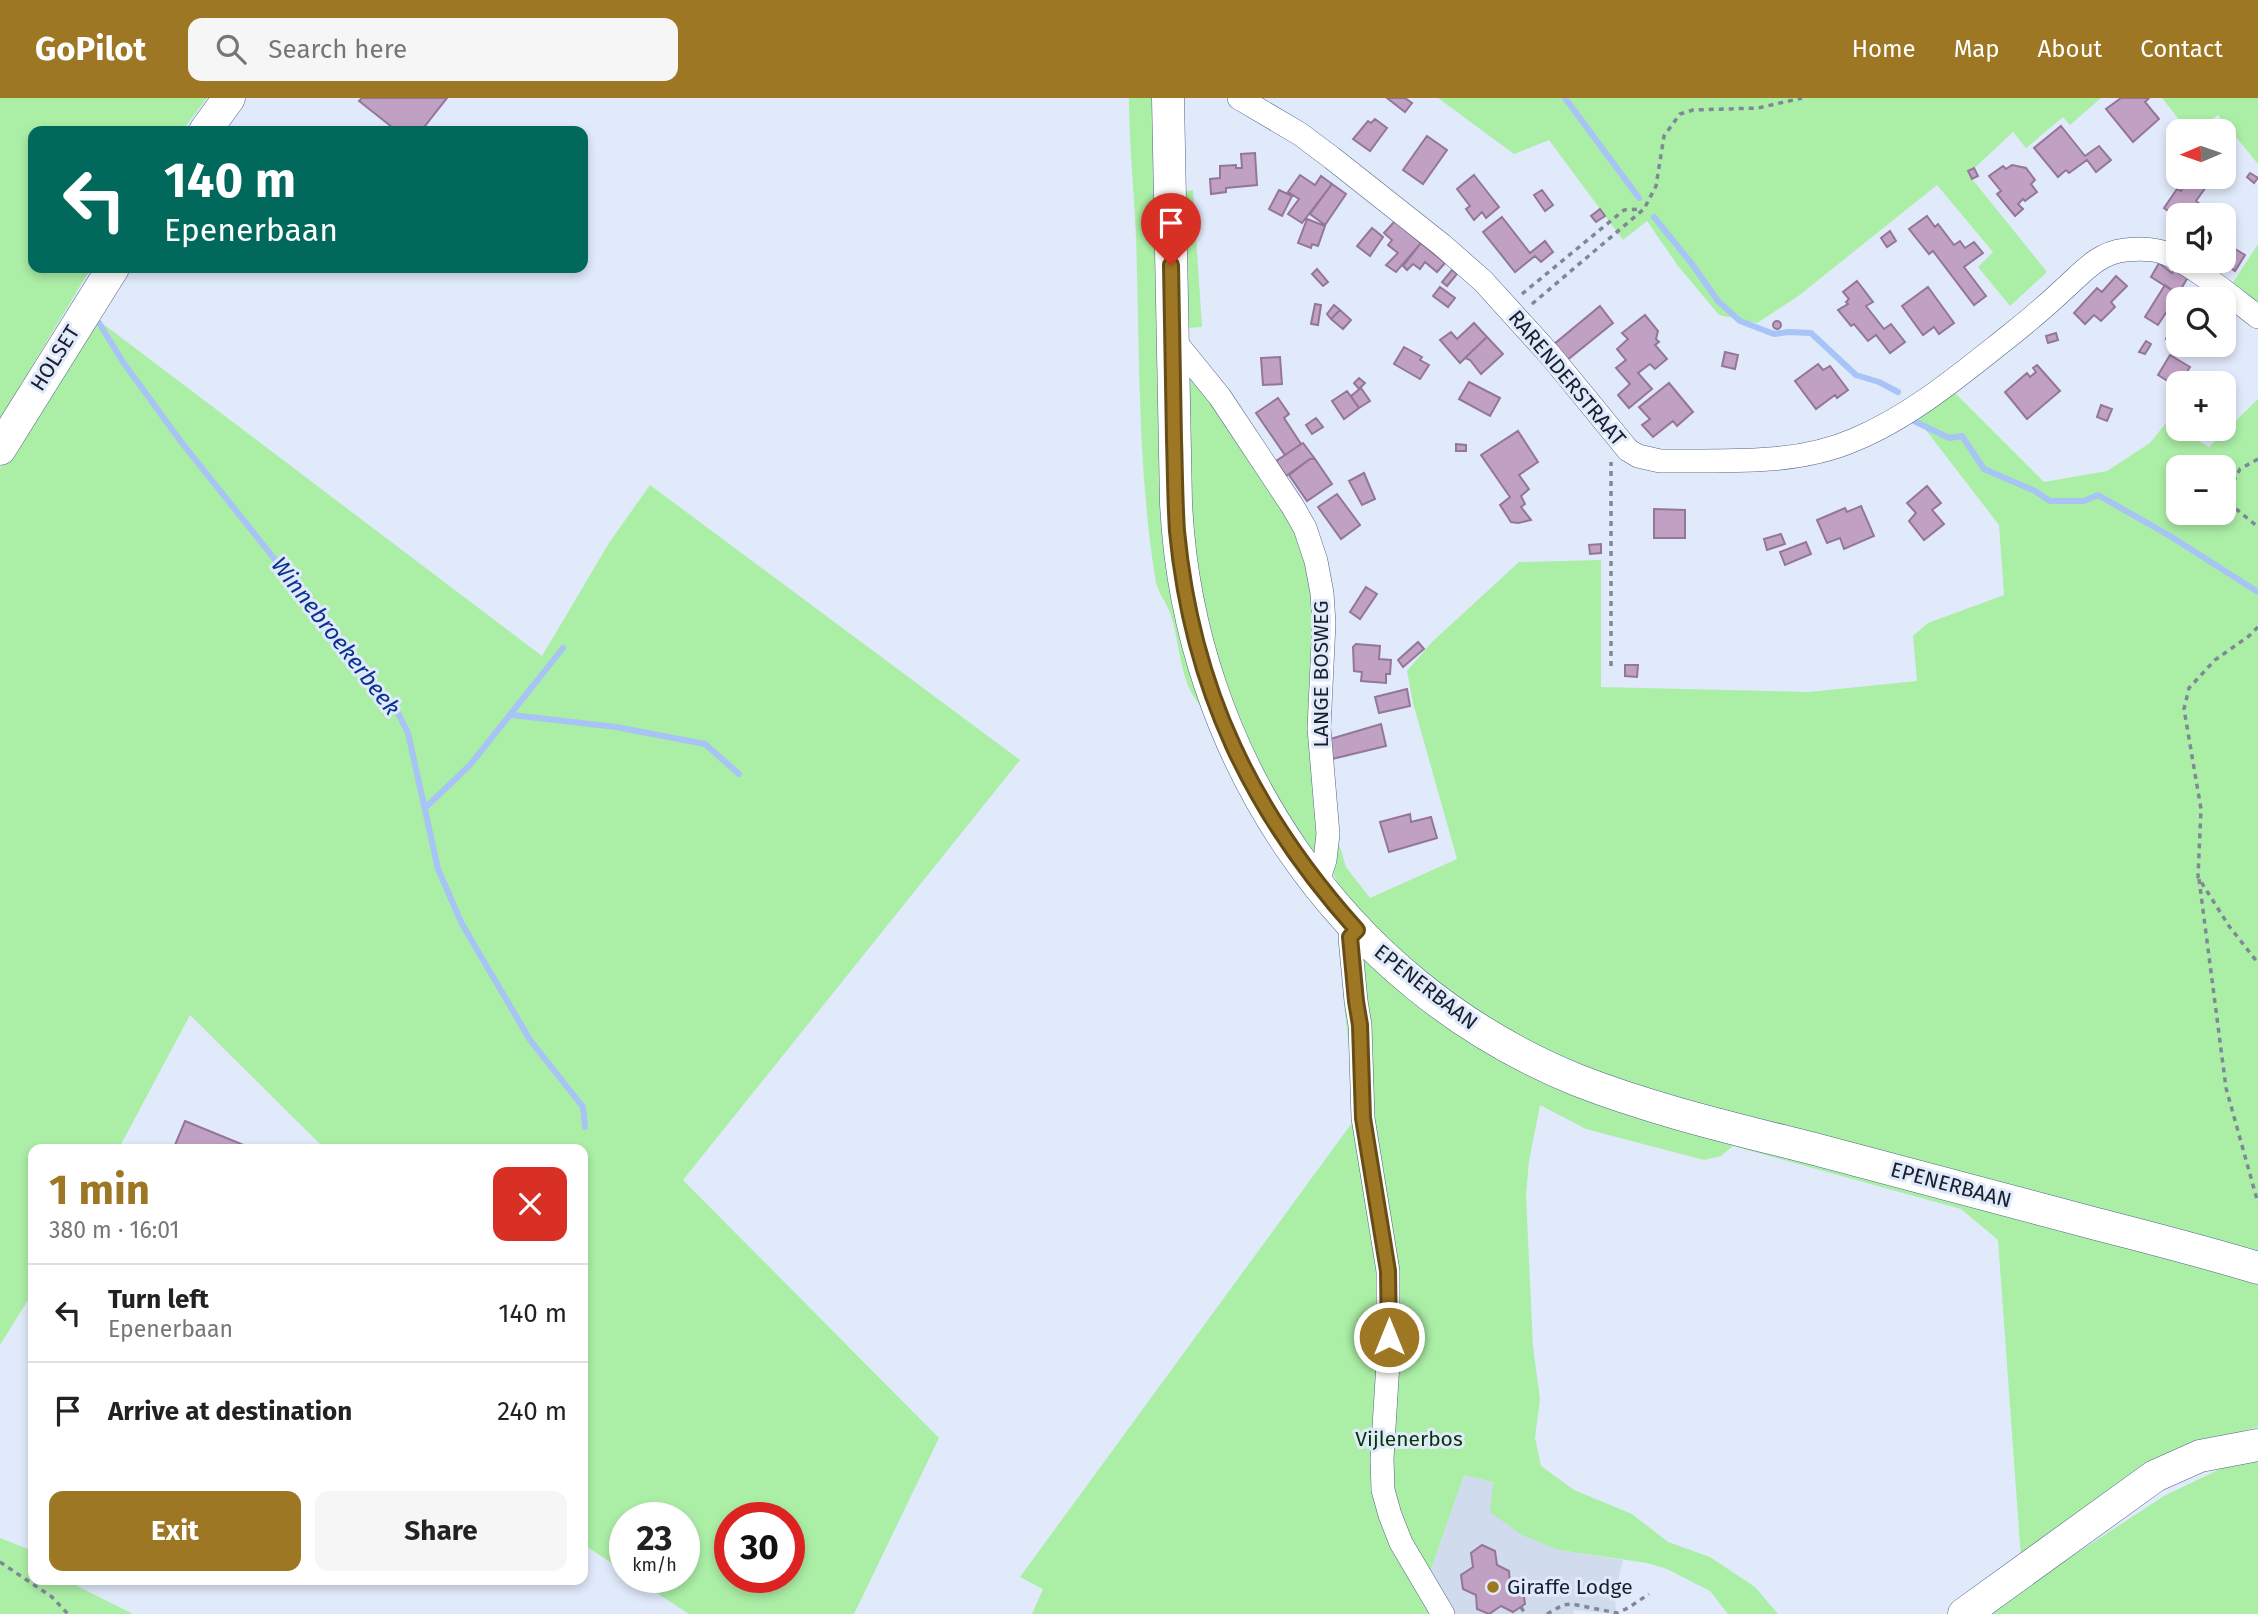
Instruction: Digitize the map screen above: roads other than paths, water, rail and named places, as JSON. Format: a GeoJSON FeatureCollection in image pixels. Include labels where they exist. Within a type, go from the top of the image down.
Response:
{"type":"FeatureCollection","features":[{"type":"Feature","properties":{"kind":"street"},"geometry":{"type":"LineString","coordinates":[[209,126],[229,98]]}},
{"type":"Feature","properties":{"kind":"street","name":"EPENERBAAN"},"geometry":{"type":"LineString","coordinates":[[1168,98],[1177,529],[1189,610],[1219,713],[1246,775],[1281,834],[1317,884],[1357,930],[1387,960],[1457,1013],[1516,1050],[1576,1079],[1677,1114],[2258,1268]]}},
{"type":"Feature","properties":{"kind":"street","name":"RARENDERSTRAAT"},"geometry":{"type":"LineString","coordinates":[[1239,98],[1300,134],[1442,245],[1512,312],[1628,450],[1638,456],[1660,461],[1774,459],[1809,454],[1855,440],[1907,412],[2009,336],[2086,267],[2099,258],[2124,250],[2150,249],[2173,257],[2258,317]]}},
{"type":"Feature","properties":{"kind":"street","name":"HOLSET"},"geometry":{"type":"LineString","coordinates":[[0,449],[110,273]]}},
{"type":"Feature","properties":{"kind":"street","name":"LANGE BOSWEG"},"geometry":{"type":"LineString","coordinates":[[1172,339],[1220,397],[1293,508],[1305,528],[1318,568],[1324,623],[1319,728],[1328,849],[1317,884]]}},
{"type":"Feature","properties":{"kind":"street"},"geometry":{"type":"LineString","coordinates":[[1357,930],[1350,937],[1360,1025],[1363,1118],[1388,1271],[1383,1490],[1401,1543],[1443,1614]]}},
{"type":"Feature","properties":{"kind":"street"},"geometry":{"type":"LineString","coordinates":[[1964,1614],[2155,1476],[2200,1457],[2258,1445]]}},
{"type":"Feature","properties":{"kind":"waterway"},"geometry":{"type":"LineString","coordinates":[[1565,98],[1639,198]]}},
{"type":"Feature","properties":{"kind":"waterway"},"geometry":{"type":"LineString","coordinates":[[1654,217],[1718,301],[1740,321],[1774,334],[1811,333],[1856,375],[1879,382],[1898,392]]}},
{"type":"Feature","properties":{"kind":"waterway","name":"Winnebroekerbeek"},"geometry":{"type":"LineString","coordinates":[[99,323],[123,362],[182,443],[394,705],[408,733],[438,869],[462,924],[530,1040],[583,1107],[585,1127]]}},
{"type":"Feature","properties":{"kind":"waterway"},"geometry":{"type":"LineString","coordinates":[[1914,421],[1949,438],[1962,436],[1984,469],[2035,491],[2050,501],[2084,501],[2098,495],[2170,536],[2258,592]]}},
{"type":"Feature","properties":{"kind":"waterway"},"geometry":{"type":"LineString","coordinates":[[425,808],[470,765],[563,648]]}},
{"type":"Feature","properties":{"kind":"waterway"},"geometry":{"type":"LineString","coordinates":[[512,715],[616,727],[705,744],[739,774]]}},
{"type":"Feature","properties":{"kind":"place","name":"Giraffe Lodge"},"geometry":{"type":"Point","coordinates":[1493,1587]}},
{"type":"Feature","properties":{"kind":"park label","name":"Vijlenerbos"},"geometry":{"type":"Point","coordinates":[1409,1439]}}]}
